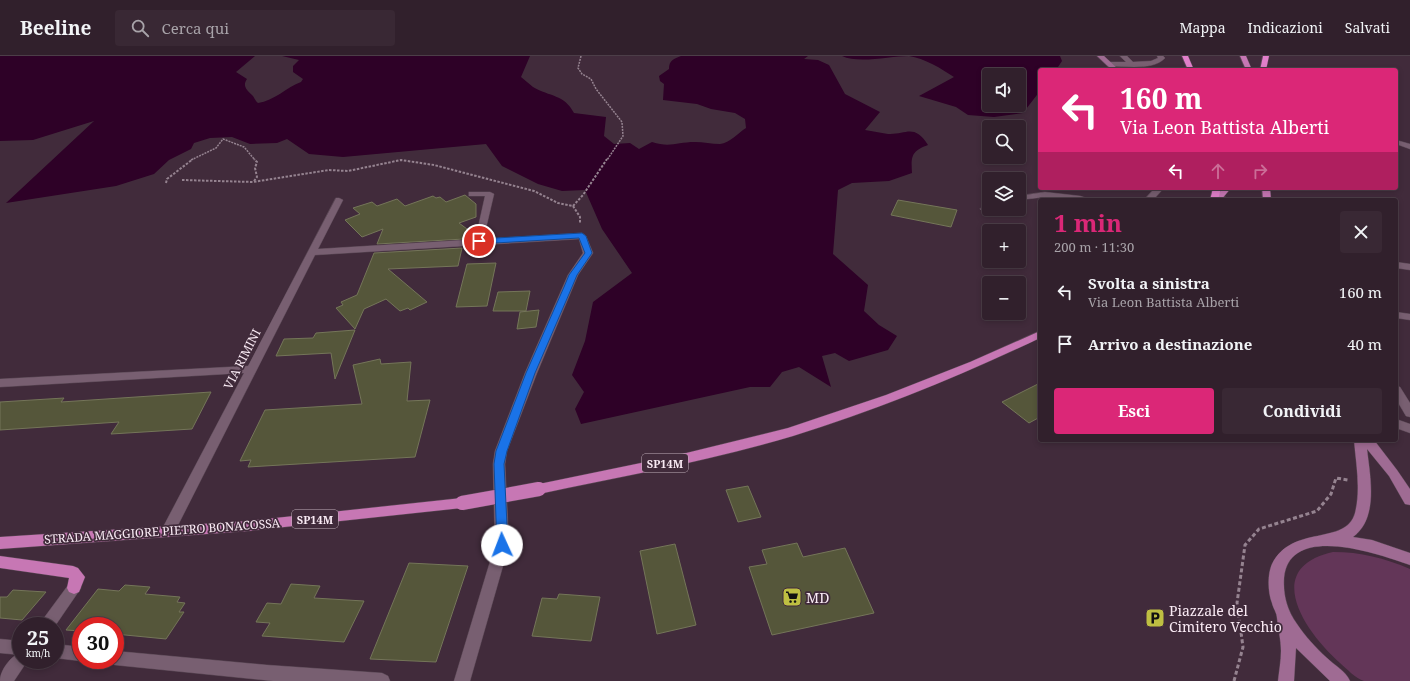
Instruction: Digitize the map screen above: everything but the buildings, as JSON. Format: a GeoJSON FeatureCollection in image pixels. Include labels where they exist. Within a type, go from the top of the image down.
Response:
{"type":"FeatureCollection","features":[{"type":"Feature","properties":{"kind":"highway"},"geometry":{"type":"LineString","coordinates":[[1185,56],[1190,68]]}},
{"type":"Feature","properties":{"kind":"highway"},"geometry":{"type":"LineString","coordinates":[[1263,68],[1266,56]]}},
{"type":"Feature","properties":{"kind":"main road"},"geometry":{"type":"LineString","coordinates":[[1100,56],[1114,68]]}},
{"type":"Feature","properties":{"kind":"main road"},"geometry":{"type":"LineString","coordinates":[[1243,56],[1248,68]]}},
{"type":"Feature","properties":{"kind":"main road"},"geometry":{"type":"LineString","coordinates":[[1219,198],[1225,190]]}},
{"type":"Feature","properties":{"kind":"main road","name":"STRADA MAGGIORE PIETRO BONACOSSA"},"geometry":{"type":"LineString","coordinates":[[0,543],[302,521],[462,503],[539,489],[670,462],[790,432],[890,398],[953,373],[1038,335]]}},
{"type":"Feature","properties":{"kind":"main road"},"geometry":{"type":"LineString","coordinates":[[1286,681],[1289,650],[1283,614],[1276,589],[1277,569],[1287,554],[1304,544],[1328,540],[1350,532],[1362,517],[1366,493],[1363,483],[1360,442]]}},
{"type":"Feature","properties":{"kind":"main road"},"geometry":{"type":"LineString","coordinates":[[1369,442],[1393,473],[1410,500]]}},
{"type":"Feature","properties":{"kind":"main road"},"geometry":{"type":"LineString","coordinates":[[1328,540],[1362,542],[1400,554],[1410,559]]}},
{"type":"Feature","properties":{"kind":"main road"},"geometry":{"type":"LineString","coordinates":[[0,562],[73,572],[78,577],[74,588]]}},
{"type":"Feature","properties":{"kind":"main road"},"geometry":{"type":"LineString","coordinates":[[1283,614],[1299,640],[1323,666],[1342,681]]}},
{"type":"Feature","properties":{"kind":"street"},"geometry":{"type":"LineString","coordinates":[[1123,56],[1132,64]]}},
{"type":"Feature","properties":{"kind":"street"},"geometry":{"type":"LineString","coordinates":[[1109,64],[1132,64],[1158,61],[1162,58],[1160,56]]}},
{"type":"Feature","properties":{"kind":"street"},"geometry":{"type":"LineString","coordinates":[[1398,143],[1410,147]]}},
{"type":"Feature","properties":{"kind":"street"},"geometry":{"type":"LineString","coordinates":[[1150,198],[1158,190]]}},
{"type":"Feature","properties":{"kind":"street"},"geometry":{"type":"LineString","coordinates":[[472,194],[490,194],[479,241]]}},
{"type":"Feature","properties":{"kind":"street"},"geometry":{"type":"LineString","coordinates":[[1026,196],[1055,194],[1078,198]]}},
{"type":"Feature","properties":{"kind":"street","name":"VIA RIMINI"},"geometry":{"type":"LineString","coordinates":[[168,531],[339,200]]}},
{"type":"Feature","properties":{"kind":"street"},"geometry":{"type":"LineString","coordinates":[[312,252],[582,236],[588,253],[573,275],[531,373],[502,451],[499,464],[502,545],[462,681]]}},
{"type":"Feature","properties":{"kind":"street"},"geometry":{"type":"LineString","coordinates":[[1398,265],[1410,267]]}},
{"type":"Feature","properties":{"kind":"street"},"geometry":{"type":"LineString","coordinates":[[1398,315],[1410,317]]}},
{"type":"Feature","properties":{"kind":"street"},"geometry":{"type":"LineString","coordinates":[[0,383],[252,369]]}},
{"type":"Feature","properties":{"kind":"street"},"geometry":{"type":"LineString","coordinates":[[1398,393],[1409,411]]}},
{"type":"Feature","properties":{"kind":"street"},"geometry":{"type":"LineString","coordinates":[[1398,424],[1410,429]]}},
{"type":"Feature","properties":{"kind":"street"},"geometry":{"type":"LineString","coordinates":[[1398,432],[1410,434]]}},
{"type":"Feature","properties":{"kind":"street"},"geometry":{"type":"LineString","coordinates":[[53,617],[74,588]]}},
{"type":"Feature","properties":{"kind":"street"},"geometry":{"type":"LineString","coordinates":[[0,646],[12,647]]}},
{"type":"Feature","properties":{"kind":"street"},"geometry":{"type":"LineString","coordinates":[[124,659],[265,677],[382,681]]}},
{"type":"Feature","properties":{"kind":"street"},"geometry":{"type":"LineString","coordinates":[[4,681],[13,669]]}},
{"type":"Feature","properties":{"kind":"path"},"geometry":{"type":"LineString","coordinates":[[573,206],[583,195],[623,136],[622,122],[596,89],[591,79],[582,74],[578,63],[581,56]]}},
{"type":"Feature","properties":{"kind":"path"},"geometry":{"type":"LineString","coordinates":[[166,183],[167,179],[182,166],[201,154],[216,148],[223,139],[244,146],[257,162],[255,168],[257,178],[254,182]]}},
{"type":"Feature","properties":{"kind":"path"},"geometry":{"type":"LineString","coordinates":[[182,180],[254,182],[329,170],[348,170],[401,160],[422,165],[434,165],[534,192],[558,203],[573,206],[580,217],[582,236]]}},
{"type":"Feature","properties":{"kind":"shaded area"},"geometry":{"type":"Polygon","coordinates":[[[0,56],[255,56],[236,72],[247,79],[245,86],[258,103],[270,100],[301,82],[303,79],[293,72],[293,66],[299,60],[282,56],[530,56],[521,77],[533,87],[566,102],[574,113],[606,117],[604,136],[614,144],[630,143],[639,149],[652,142],[664,145],[689,142],[720,144],[731,140],[746,128],[745,119],[735,113],[711,109],[697,104],[663,100],[664,84],[660,81],[659,76],[669,69],[671,62],[674,59],[681,56],[808,56],[804,59],[818,60],[829,65],[845,94],[880,112],[865,130],[888,134],[914,132],[923,138],[928,145],[922,147],[913,155],[912,173],[889,181],[852,183],[838,190],[833,254],[868,285],[864,311],[879,325],[897,336],[888,350],[849,361],[835,353],[822,356],[831,387],[799,367],[782,372],[770,387],[750,387],[581,424],[575,409],[584,392],[572,375],[585,341],[593,302],[632,273],[602,229],[585,190],[562,191],[538,184],[502,166],[486,144],[343,157],[309,154],[287,139],[277,143],[250,144],[232,137],[210,138],[194,143],[191,149],[169,160],[154,174],[116,186],[6,203],[94,121],[33,140],[0,141],[0,56]]]}},
{"type":"Feature","properties":{"kind":"shaded area"},"geometry":{"type":"Polygon","coordinates":[[[842,56],[909,56],[865,60],[842,56]]]}},
{"type":"Feature","properties":{"kind":"shaded area"},"geometry":{"type":"Polygon","coordinates":[[[909,56],[1060,56],[1062,61],[1057,68],[1038,68],[1038,94],[1026,109],[1026,68],[982,68],[982,112],[1024,112],[994,117],[968,115],[956,107],[919,96],[954,77],[933,64],[909,56]]]}},
{"type":"Feature","properties":{"kind":"shaded area"},"geometry":{"type":"Polygon","coordinates":[[[1333,552],[1372,556],[1410,569],[1410,681],[1364,681],[1358,678],[1327,650],[1314,635],[1303,618],[1296,602],[1294,586],[1299,572],[1311,560],[1333,552]]]}},
{"type":"Feature","properties":{"kind":"tunnel"},"geometry":{"type":"LineString","coordinates":[[1216,190],[1222,198]]}},
{"type":"Feature","properties":{"kind":"place","name":"MD"},"geometry":{"type":"Point","coordinates":[792,597]}},
{"type":"Feature","properties":{"kind":"place","name":"Piazzale del Cimitero Vecchio"},"geometry":{"type":"Point","coordinates":[1155,618]}},
{"type":"Feature","properties":{"kind":"route"},"geometry":{"type":"LineString","coordinates":[[479,241],[582,236],[588,253],[573,275],[531,373],[502,451],[499,464],[502,545]]}}]}
